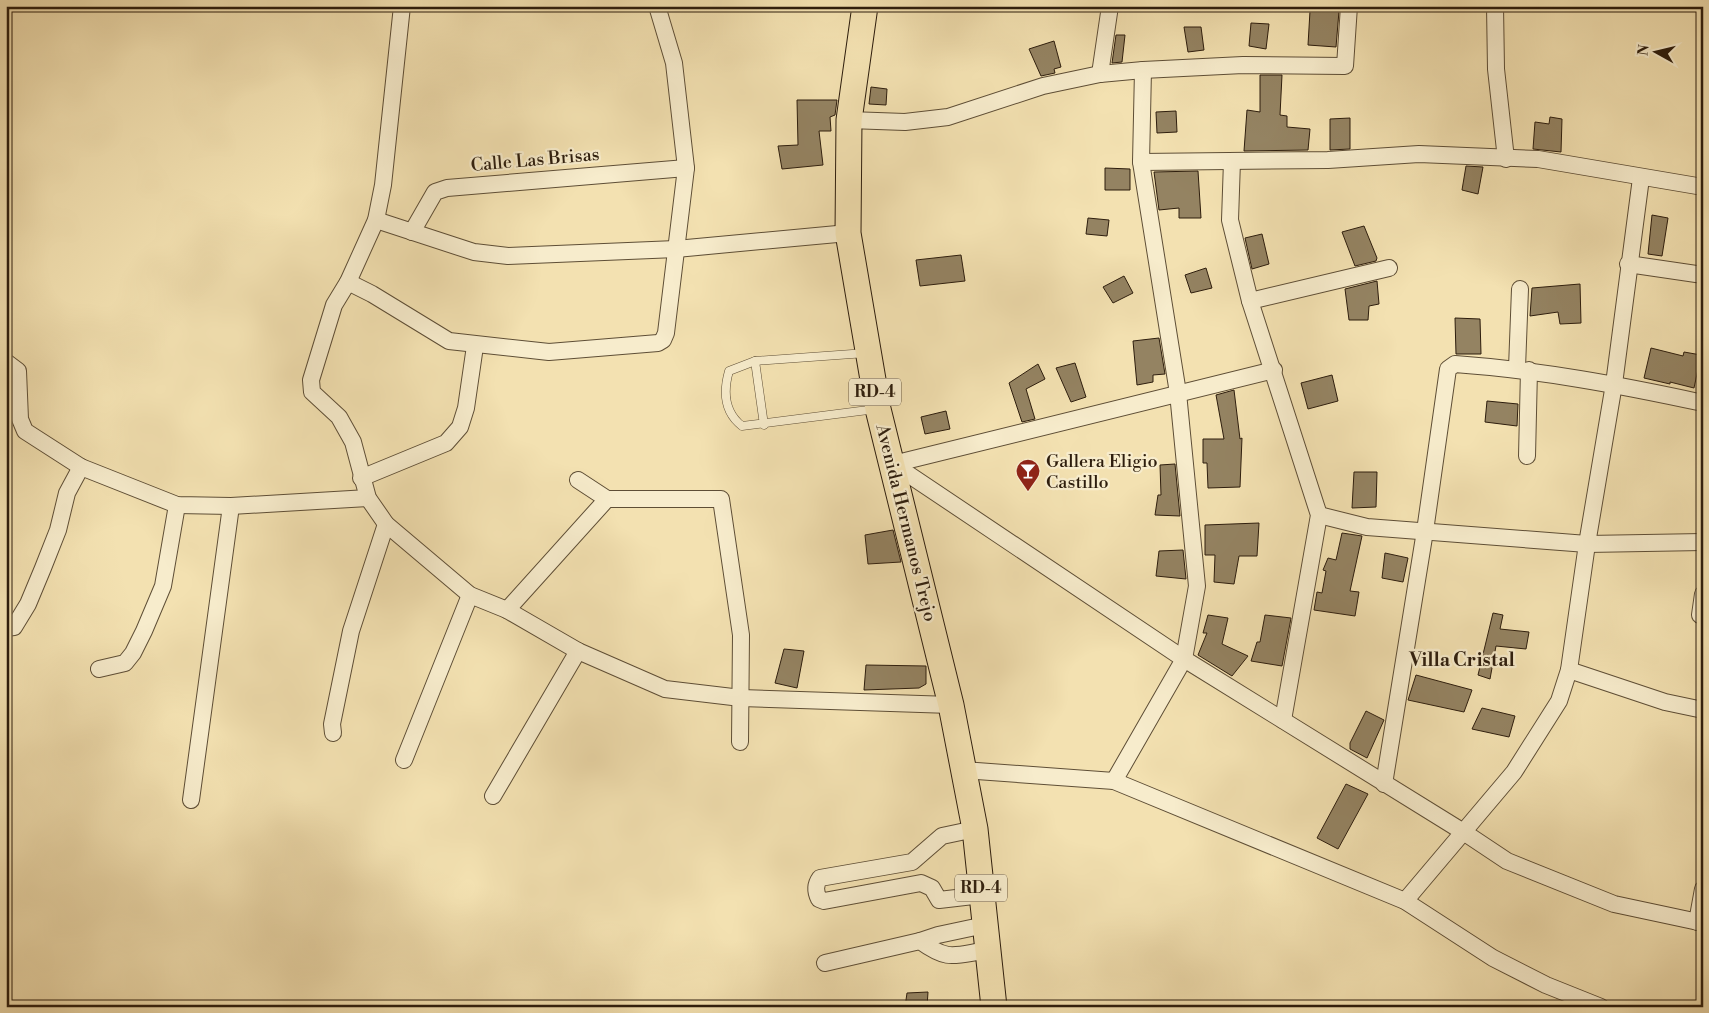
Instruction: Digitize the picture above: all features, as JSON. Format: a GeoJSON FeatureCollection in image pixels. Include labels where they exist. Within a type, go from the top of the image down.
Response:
{"type":"FeatureCollection","features":[{"type":"Feature","properties":{"kind":"main road","name":"Avenida Hermanos Trejo"},"geometry":{"type":"LineString","coordinates":[[865,6],[849,120],[848,233],[878,409],[951,705],[963,770]]}},
{"type":"Feature","properties":{"kind":"main road","name":"RD-4"},"geometry":{"type":"LineString","coordinates":[[963,770],[975,829],[994,1007]]}},
{"type":"Feature","properties":{"kind":"street"},"geometry":{"type":"LineString","coordinates":[[402,6],[383,185],[376,220],[348,282],[334,304],[311,380],[312,392],[339,417],[353,442],[361,478],[368,498],[386,524],[470,594],[507,610],[578,651],[665,689],[741,698],[951,705]]}},
{"type":"Feature","properties":{"kind":"street"},"geometry":{"type":"LineString","coordinates":[[348,282],[372,294],[449,341],[475,346],[549,352],[658,343],[663,340],[666,333],[686,168],[674,63],[657,6]]}},
{"type":"Feature","properties":{"kind":"street"},"geometry":{"type":"LineString","coordinates":[[1100,74],[1110,6]]}},
{"type":"Feature","properties":{"kind":"street"},"geometry":{"type":"LineString","coordinates":[[849,120],[905,122],[948,117],[1043,86],[1100,74],[1243,65],[1345,66],[1349,6]]}},
{"type":"Feature","properties":{"kind":"street"},"geometry":{"type":"LineString","coordinates":[[1495,6],[1496,69],[1506,159]]}},
{"type":"Feature","properties":{"kind":"street"},"geometry":{"type":"LineString","coordinates":[[1114,780],[1184,659],[1197,586],[1178,393],[1142,162],[1143,70]]}},
{"type":"Feature","properties":{"kind":"street"},"geometry":{"type":"LineString","coordinates":[[1142,162],[1328,160],[1418,154],[1538,159],[1703,187]]}},
{"type":"Feature","properties":{"kind":"street"},"geometry":{"type":"LineString","coordinates":[[1232,161],[1230,220],[1250,300],[1319,515],[1283,720]]}},
{"type":"Feature","properties":{"kind":"street","name":"Calle Las Brisas"},"geometry":{"type":"LineString","coordinates":[[412,232],[435,192],[447,188],[686,168]]}},
{"type":"Feature","properties":{"kind":"street"},"geometry":{"type":"LineString","coordinates":[[1405,901],[1465,833],[1514,772],[1559,701],[1569,670],[1587,544],[1614,384],[1628,264],[1641,178]]}},
{"type":"Feature","properties":{"kind":"street"},"geometry":{"type":"LineString","coordinates":[[376,220],[474,252],[508,256],[676,249],[848,233]]}},
{"type":"Feature","properties":{"kind":"street"},"geometry":{"type":"LineString","coordinates":[[1628,264],[1703,275]]}},
{"type":"Feature","properties":{"kind":"street"},"geometry":{"type":"LineString","coordinates":[[1250,300],[1389,268]]}},
{"type":"Feature","properties":{"kind":"street"},"geometry":{"type":"LineString","coordinates":[[1520,289],[1527,456]]}},
{"type":"Feature","properties":{"kind":"street"},"geometry":{"type":"LineString","coordinates":[[361,478],[446,443],[460,427],[466,408],[475,346]]}},
{"type":"Feature","properties":{"kind":"street"},"geometry":{"type":"LineString","coordinates":[[6,362],[18,371],[20,419],[26,431],[81,467],[177,505],[230,506],[368,498]]}},
{"type":"Feature","properties":{"kind":"street"},"geometry":{"type":"LineString","coordinates":[[1384,784],[1425,532],[1448,369],[1455,364],[1523,369],[1614,384],[1703,403]]}},
{"type":"Feature","properties":{"kind":"street"},"geometry":{"type":"LineString","coordinates":[[893,464],[1274,370]]}},
{"type":"Feature","properties":{"kind":"street"},"geometry":{"type":"LineString","coordinates":[[893,464],[1184,659],[1507,861],[1614,904],[1700,922],[1703,888]]}},
{"type":"Feature","properties":{"kind":"street"},"geometry":{"type":"LineString","coordinates":[[6,628],[14,627],[28,604],[58,530],[67,493],[81,467]]}},
{"type":"Feature","properties":{"kind":"street"},"geometry":{"type":"LineString","coordinates":[[578,480],[606,498],[721,499],[741,635],[740,742]]}},
{"type":"Feature","properties":{"kind":"street"},"geometry":{"type":"LineString","coordinates":[[507,610],[606,498]]}},
{"type":"Feature","properties":{"kind":"street"},"geometry":{"type":"LineString","coordinates":[[99,669],[125,663],[133,653],[144,631],[163,586],[177,505]]}},
{"type":"Feature","properties":{"kind":"street"},"geometry":{"type":"LineString","coordinates":[[191,800],[230,506]]}},
{"type":"Feature","properties":{"kind":"street"},"geometry":{"type":"LineString","coordinates":[[1319,515],[1367,527],[1587,544],[1703,542]]}},
{"type":"Feature","properties":{"kind":"street"},"geometry":{"type":"LineString","coordinates":[[333,733],[332,724],[350,631],[386,524]]}},
{"type":"Feature","properties":{"kind":"street"},"geometry":{"type":"LineString","coordinates":[[404,760],[470,594]]}},
{"type":"Feature","properties":{"kind":"street"},"geometry":{"type":"LineString","coordinates":[[1700,615],[1703,594]]}},
{"type":"Feature","properties":{"kind":"street"},"geometry":{"type":"LineString","coordinates":[[493,796],[578,651]]}},
{"type":"Feature","properties":{"kind":"street"},"geometry":{"type":"LineString","coordinates":[[1569,670],[1665,702],[1703,710]]}},
{"type":"Feature","properties":{"kind":"street"},"geometry":{"type":"LineString","coordinates":[[963,770],[1114,780],[1405,901],[1493,958],[1546,985],[1601,1007]]}},
{"type":"Feature","properties":{"kind":"street"},"geometry":{"type":"LineString","coordinates":[[975,829],[942,836],[912,862],[820,878],[816,883],[816,893],[819,899],[824,901],[913,884],[927,885],[932,888],[939,900],[944,901],[982,894]]}},
{"type":"Feature","properties":{"kind":"street"},"geometry":{"type":"LineString","coordinates":[[912,862],[913,884]]}},
{"type":"Feature","properties":{"kind":"street"},"geometry":{"type":"LineString","coordinates":[[825,963],[985,925]]}},
{"type":"Feature","properties":{"kind":"street"},"geometry":{"type":"LineString","coordinates":[[920,941],[946,956],[988,950]]}},
{"type":"Feature","properties":{"kind":"lane"},"geometry":{"type":"LineString","coordinates":[[867,352],[755,361],[729,371],[723,389],[732,419],[742,426],[764,425],[878,409]]}},
{"type":"Feature","properties":{"kind":"lane"},"geometry":{"type":"LineString","coordinates":[[755,361],[764,425]]}},
{"type":"Feature","properties":{"kind":"building"},"geometry":{"type":"Polygon","coordinates":[[[1310,11],[1339,11],[1336,47],[1308,45],[1310,11]]]}},
{"type":"Feature","properties":{"kind":"building"},"geometry":{"type":"Polygon","coordinates":[[[1251,23],[1269,24],[1266,49],[1249,46],[1251,23]]]}},
{"type":"Feature","properties":{"kind":"building"},"geometry":{"type":"Polygon","coordinates":[[[1184,27],[1201,27],[1204,50],[1188,52],[1184,27]]]}},
{"type":"Feature","properties":{"kind":"building"},"geometry":{"type":"Polygon","coordinates":[[[1116,35],[1125,35],[1122,62],[1112,63],[1116,35]]]}},
{"type":"Feature","properties":{"kind":"building"},"geometry":{"type":"Polygon","coordinates":[[[1054,41],[1061,67],[1054,69],[1055,73],[1041,76],[1029,49],[1054,41]]]}},
{"type":"Feature","properties":{"kind":"building"},"geometry":{"type":"Polygon","coordinates":[[[1260,75],[1282,75],[1280,115],[1287,116],[1287,127],[1310,129],[1308,150],[1244,151],[1247,110],[1260,112],[1260,75]]]}},
{"type":"Feature","properties":{"kind":"building"},"geometry":{"type":"Polygon","coordinates":[[[871,87],[887,89],[886,105],[869,104],[871,87]]]}},
{"type":"Feature","properties":{"kind":"building"},"geometry":{"type":"Polygon","coordinates":[[[797,100],[837,100],[835,115],[830,117],[831,131],[819,131],[823,165],[782,169],[778,146],[798,145],[797,100]]]}},
{"type":"Feature","properties":{"kind":"building"},"geometry":{"type":"Polygon","coordinates":[[[1176,111],[1177,132],[1157,133],[1156,112],[1176,111]]]}},
{"type":"Feature","properties":{"kind":"building"},"geometry":{"type":"Polygon","coordinates":[[[1550,117],[1562,119],[1561,152],[1533,149],[1535,122],[1549,124],[1550,117]]]}},
{"type":"Feature","properties":{"kind":"building"},"geometry":{"type":"Polygon","coordinates":[[[1350,118],[1350,149],[1330,150],[1330,119],[1350,118]]]}},
{"type":"Feature","properties":{"kind":"building"},"geometry":{"type":"Polygon","coordinates":[[[1466,166],[1483,167],[1478,194],[1462,190],[1466,166]]]}},
{"type":"Feature","properties":{"kind":"building"},"geometry":{"type":"Polygon","coordinates":[[[1105,168],[1130,169],[1130,190],[1105,190],[1105,168]]]}},
{"type":"Feature","properties":{"kind":"building"},"geometry":{"type":"Polygon","coordinates":[[[1198,171],[1201,218],[1179,218],[1179,208],[1159,210],[1154,172],[1198,171]]]}},
{"type":"Feature","properties":{"kind":"building"},"geometry":{"type":"Polygon","coordinates":[[[1652,215],[1668,218],[1662,256],[1648,254],[1652,215]]]}},
{"type":"Feature","properties":{"kind":"building"},"geometry":{"type":"Polygon","coordinates":[[[1088,218],[1109,220],[1107,236],[1086,234],[1088,218]]]}},
{"type":"Feature","properties":{"kind":"building"},"geometry":{"type":"Polygon","coordinates":[[[1364,226],[1377,258],[1376,261],[1355,266],[1342,232],[1364,226]]]}},
{"type":"Feature","properties":{"kind":"building"},"geometry":{"type":"Polygon","coordinates":[[[1262,234],[1269,264],[1252,269],[1245,238],[1262,234]]]}},
{"type":"Feature","properties":{"kind":"building"},"geometry":{"type":"Polygon","coordinates":[[[961,255],[965,281],[920,286],[916,260],[961,255]]]}},
{"type":"Feature","properties":{"kind":"building"},"geometry":{"type":"Polygon","coordinates":[[[1206,268],[1212,288],[1191,293],[1185,275],[1206,268]]]}},
{"type":"Feature","properties":{"kind":"building"},"geometry":{"type":"Polygon","coordinates":[[[1124,276],[1133,293],[1113,303],[1103,287],[1124,276]]]}},
{"type":"Feature","properties":{"kind":"building"},"geometry":{"type":"Polygon","coordinates":[[[1377,281],[1379,304],[1369,306],[1368,320],[1349,320],[1345,289],[1377,281]]]}},
{"type":"Feature","properties":{"kind":"building"},"geometry":{"type":"Polygon","coordinates":[[[1580,284],[1581,323],[1560,324],[1558,312],[1530,316],[1532,288],[1580,284]]]}},
{"type":"Feature","properties":{"kind":"building"},"geometry":{"type":"Polygon","coordinates":[[[1455,318],[1480,319],[1481,354],[1456,354],[1455,318]]]}},
{"type":"Feature","properties":{"kind":"building"},"geometry":{"type":"Polygon","coordinates":[[[1159,338],[1165,374],[1153,375],[1153,382],[1137,385],[1133,341],[1159,338]]]}},
{"type":"Feature","properties":{"kind":"building"},"geometry":{"type":"Polygon","coordinates":[[[1651,348],[1683,356],[1684,352],[1701,355],[1694,388],[1644,378],[1651,348]]]}},
{"type":"Feature","properties":{"kind":"building"},"geometry":{"type":"Polygon","coordinates":[[[1075,363],[1086,397],[1071,402],[1056,368],[1075,363]]]}},
{"type":"Feature","properties":{"kind":"building"},"geometry":{"type":"Polygon","coordinates":[[[1038,364],[1045,379],[1026,389],[1035,419],[1022,422],[1009,383],[1038,364]]]}},
{"type":"Feature","properties":{"kind":"building"},"geometry":{"type":"Polygon","coordinates":[[[1332,375],[1338,401],[1308,409],[1301,383],[1332,375]]]}},
{"type":"Feature","properties":{"kind":"building"},"geometry":{"type":"Polygon","coordinates":[[[1234,390],[1240,439],[1242,438],[1240,487],[1208,488],[1207,463],[1203,463],[1203,439],[1224,439],[1216,395],[1234,390]]]}},
{"type":"Feature","properties":{"kind":"building"},"geometry":{"type":"Polygon","coordinates":[[[1487,401],[1518,404],[1517,426],[1485,422],[1487,401]]]}},
{"type":"Feature","properties":{"kind":"building"},"geometry":{"type":"Polygon","coordinates":[[[946,411],[950,429],[925,434],[921,417],[946,411]]]}},
{"type":"Feature","properties":{"kind":"building"},"geometry":{"type":"Polygon","coordinates":[[[1175,464],[1180,516],[1155,515],[1158,495],[1161,495],[1160,465],[1175,464]]]}},
{"type":"Feature","properties":{"kind":"building"},"geometry":{"type":"Polygon","coordinates":[[[1354,472],[1377,472],[1376,507],[1352,508],[1354,472]]]}},
{"type":"Feature","properties":{"kind":"building"},"geometry":{"type":"Polygon","coordinates":[[[1259,523],[1257,556],[1239,556],[1234,584],[1214,582],[1215,555],[1205,555],[1205,525],[1259,523]]]}},
{"type":"Feature","properties":{"kind":"building"},"geometry":{"type":"Polygon","coordinates":[[[893,530],[901,562],[868,564],[865,535],[893,530]]]}},
{"type":"Feature","properties":{"kind":"building"},"geometry":{"type":"Polygon","coordinates":[[[1342,533],[1362,536],[1350,591],[1359,592],[1355,616],[1314,610],[1317,592],[1322,593],[1326,571],[1323,570],[1328,558],[1336,560],[1342,533]]]}},
{"type":"Feature","properties":{"kind":"building"},"geometry":{"type":"Polygon","coordinates":[[[1183,550],[1186,579],[1156,576],[1159,551],[1183,550]]]}},
{"type":"Feature","properties":{"kind":"building"},"geometry":{"type":"Polygon","coordinates":[[[1385,553],[1408,558],[1403,582],[1382,578],[1385,553]]]}},
{"type":"Feature","properties":{"kind":"building"},"geometry":{"type":"Polygon","coordinates":[[[1493,613],[1503,615],[1500,629],[1529,632],[1526,649],[1496,646],[1490,679],[1478,675],[1493,613]]]}},
{"type":"Feature","properties":{"kind":"building"},"geometry":{"type":"Polygon","coordinates":[[[1208,615],[1228,618],[1222,644],[1248,656],[1232,676],[1198,655],[1207,633],[1203,633],[1208,615]]]}},
{"type":"Feature","properties":{"kind":"building"},"geometry":{"type":"Polygon","coordinates":[[[1265,615],[1291,618],[1282,666],[1251,661],[1257,642],[1260,642],[1265,615]]]}},
{"type":"Feature","properties":{"kind":"building"},"geometry":{"type":"Polygon","coordinates":[[[784,649],[804,651],[797,688],[775,683],[784,649]]]}},
{"type":"Feature","properties":{"kind":"building"},"geometry":{"type":"Polygon","coordinates":[[[866,665],[926,666],[926,684],[919,688],[864,690],[866,665]]]}},
{"type":"Feature","properties":{"kind":"building"},"geometry":{"type":"Polygon","coordinates":[[[1416,675],[1472,690],[1464,712],[1408,700],[1416,675]]]}},
{"type":"Feature","properties":{"kind":"building"},"geometry":{"type":"Polygon","coordinates":[[[1482,708],[1515,716],[1509,737],[1472,729],[1482,708]]]}},
{"type":"Feature","properties":{"kind":"building"},"geometry":{"type":"Polygon","coordinates":[[[1366,711],[1384,720],[1367,758],[1350,749],[1350,743],[1366,711]]]}},
{"type":"Feature","properties":{"kind":"building"},"geometry":{"type":"Polygon","coordinates":[[[1346,784],[1368,794],[1338,849],[1317,838],[1346,784]]]}},
{"type":"Feature","properties":{"kind":"building"},"geometry":{"type":"Polygon","coordinates":[[[928,992],[927,1007],[905,1007],[907,993],[928,992]]]}},
{"type":"Feature","properties":{"kind":"place","name":"Gallera Eligio Castillo"},"geometry":{"type":"Point","coordinates":[1028,492]}},
{"type":"Feature","properties":{"kind":"district","name":"Villa Cristal"},"geometry":{"type":"Point","coordinates":[1462,660]}}]}
